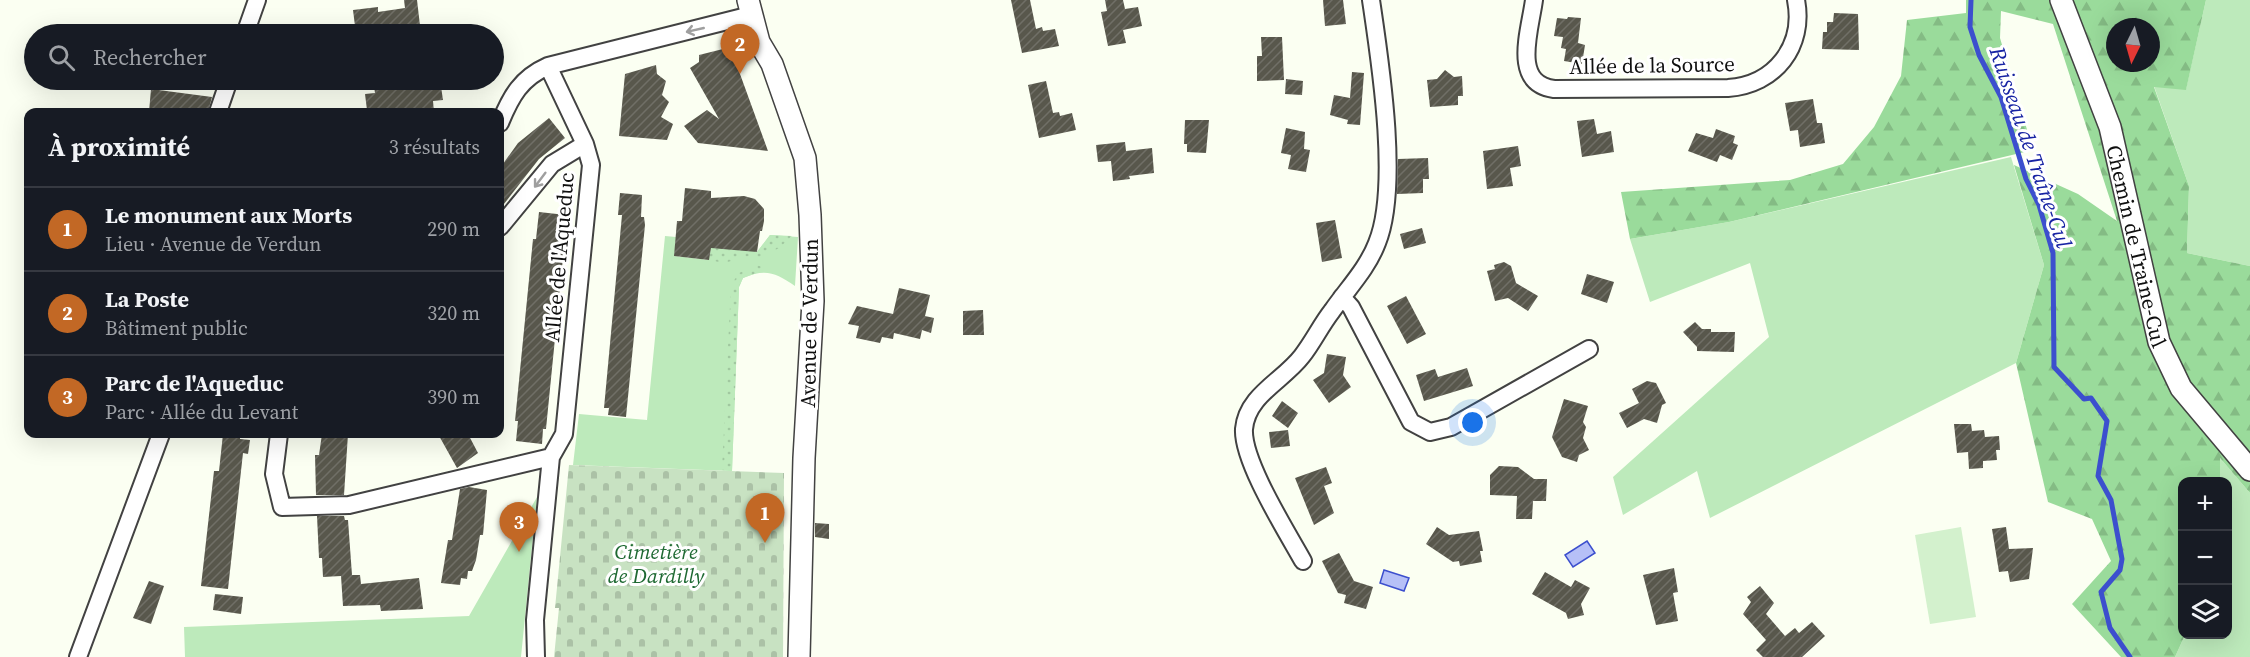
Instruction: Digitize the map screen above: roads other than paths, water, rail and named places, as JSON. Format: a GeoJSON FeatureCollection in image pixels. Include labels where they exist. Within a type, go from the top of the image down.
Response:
{"type":"FeatureCollection","features":[{"type":"Feature","properties":{"kind":"street"},"geometry":{"type":"LineString","coordinates":[[249,24],[257,0]]}},
{"type":"Feature","properties":{"kind":"street"},"geometry":{"type":"LineString","coordinates":[[1303,561],[1253,466],[1244,430],[1252,405],[1300,358],[1369,261],[1384,220],[1386,144],[1381,73],[1371,0]]}},
{"type":"Feature","properties":{"kind":"street","name":"Allée de la Source"},"geometry":{"type":"LineString","coordinates":[[1534,0],[1527,70],[1533,81],[1544,88],[1554,89],[1728,88],[1751,84],[1767,76],[1781,64],[1791,50],[1798,25],[1796,0]]}},
{"type":"Feature","properties":{"kind":"street","name":"Chemin de Traine-Cul"},"geometry":{"type":"LineString","coordinates":[[2061,0],[2110,127],[2153,320],[2168,363],[2181,388],[2250,470]]}},
{"type":"Feature","properties":{"kind":"street"},"geometry":{"type":"LineString","coordinates":[[504,112],[530,74],[548,66],[749,8]]}},
{"type":"Feature","properties":{"kind":"street","name":"Avenue de Verdun"},"geometry":{"type":"LineString","coordinates":[[749,8],[759,42],[772,64],[805,158],[810,215],[814,289],[804,458],[799,657]]}},
{"type":"Feature","properties":{"kind":"street","name":"Allée de l'Aqueduc"},"geometry":{"type":"LineString","coordinates":[[548,66],[585,144],[591,165],[564,434],[551,457]]}},
{"type":"Feature","properties":{"kind":"street"},"geometry":{"type":"LineString","coordinates":[[219,108],[226,90]]}},
{"type":"Feature","properties":{"kind":"street"},"geometry":{"type":"LineString","coordinates":[[504,222],[552,164],[585,144]]}},
{"type":"Feature","properties":{"kind":"street"},"geometry":{"type":"LineString","coordinates":[[1342,297],[1351,307],[1411,422],[1430,432],[1451,427],[1589,349]]}},
{"type":"Feature","properties":{"kind":"street"},"geometry":{"type":"LineString","coordinates":[[78,657],[160,438]]}},
{"type":"Feature","properties":{"kind":"street"},"geometry":{"type":"LineString","coordinates":[[278,438],[274,474],[282,507],[349,505],[551,457],[535,620],[536,657]]}},
{"type":"Feature","properties":{"kind":"water"},"geometry":{"type":"Polygon","coordinates":[[[1587,541],[1595,553],[1573,567],[1565,555],[1587,541]]]}},
{"type":"Feature","properties":{"kind":"water"},"geometry":{"type":"Polygon","coordinates":[[[1384,570],[1409,578],[1404,591],[1380,583],[1384,570]]]}},
{"type":"Feature","properties":{"kind":"waterway","name":"Ruisseau de Traîne-Cul"},"geometry":{"type":"LineString","coordinates":[[1971,0],[1970,27],[1979,55],[2001,97],[2026,179],[2039,205],[2053,253],[2054,367],[2084,399],[2091,398],[2107,421],[2098,476],[2111,500],[2122,559],[2120,570],[2101,592],[2110,628],[2130,657]]}},
{"type":"Feature","properties":{"kind":"place","name":"La Poste"},"geometry":{"type":"Point","coordinates":[740,74]}},
{"type":"Feature","properties":{"kind":"place","name":"Le monument aux Morts"},"geometry":{"type":"Point","coordinates":[765,543]}},
{"type":"Feature","properties":{"kind":"place","name":"Parc de l'Aqueduc"},"geometry":{"type":"Point","coordinates":[519,552]}},
{"type":"Feature","properties":{"kind":"park label","name":"Cimetière de Dardilly"},"geometry":{"type":"Point","coordinates":[656,563]}}]}
